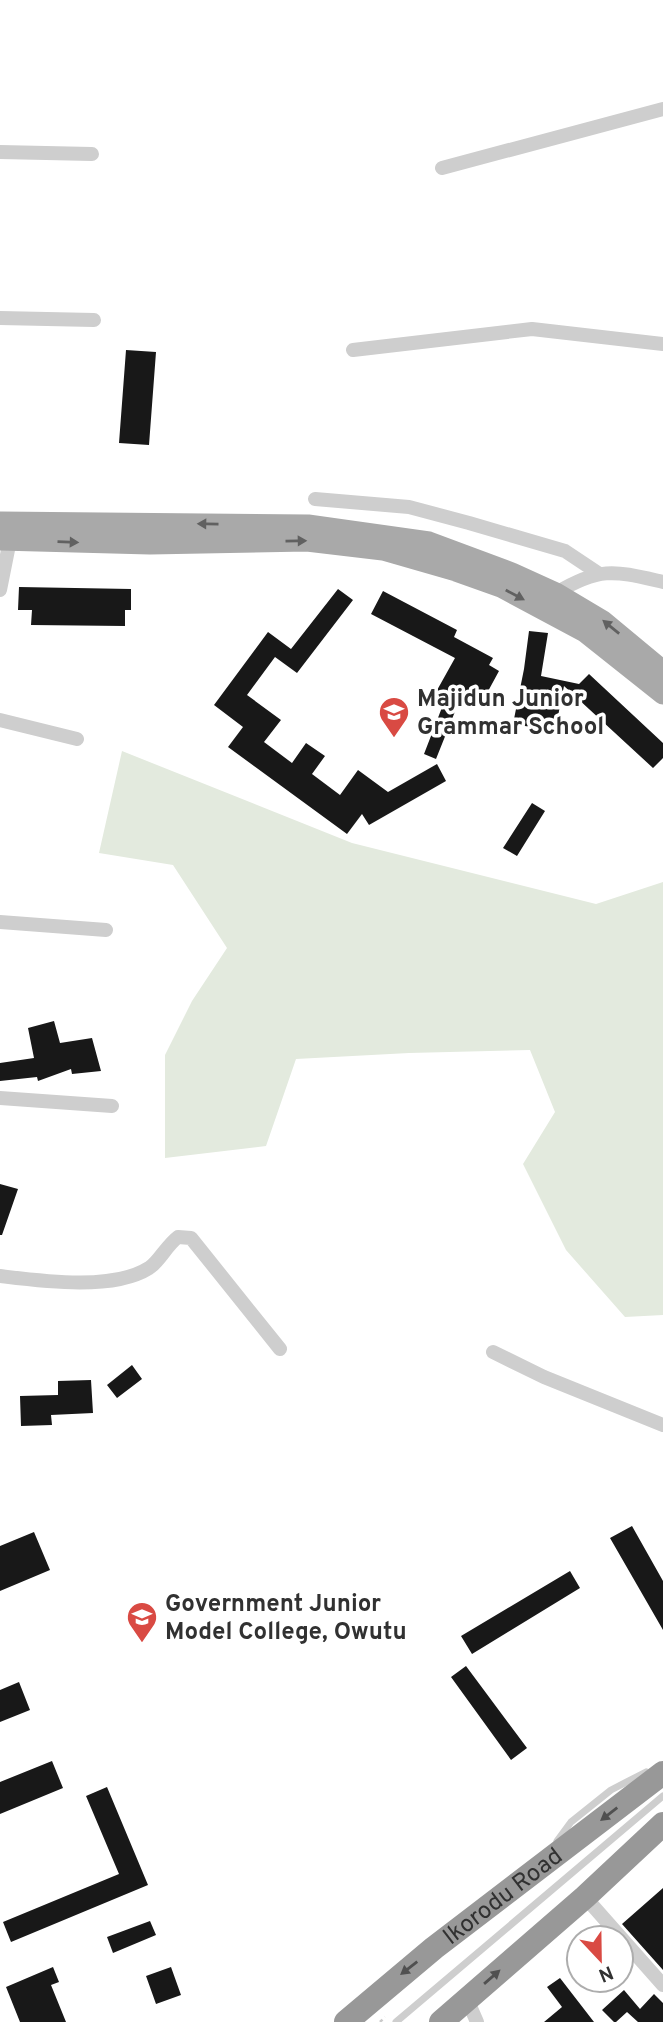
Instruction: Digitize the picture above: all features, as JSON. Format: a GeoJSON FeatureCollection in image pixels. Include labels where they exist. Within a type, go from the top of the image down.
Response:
{"type":"FeatureCollection","features":[{"type":"Feature","properties":{"kind":"highway","name":"Ikorodu Road"},"geometry":{"type":"LineString","coordinates":[[346,2022],[387,1986],[663,1773]]}},
{"type":"Feature","properties":{"kind":"highway","name":"Ikorodu Road"},"geometry":{"type":"LineString","coordinates":[[441,2022],[663,1824]]}},
{"type":"Feature","properties":{"kind":"main road"},"geometry":{"type":"LineString","coordinates":[[150,534],[308,525],[429,542],[512,573],[556,593],[603,621],[663,671]]}},
{"type":"Feature","properties":{"kind":"main road"},"geometry":{"type":"LineString","coordinates":[[3,534],[150,534],[307,541],[383,550],[456,570],[501,587],[585,632],[663,694]]}},
{"type":"Feature","properties":{"kind":"street"},"geometry":{"type":"LineString","coordinates":[[442,168],[663,109]]}},
{"type":"Feature","properties":{"kind":"street"},"geometry":{"type":"LineString","coordinates":[[0,152],[92,153]]}},
{"type":"Feature","properties":{"kind":"street"},"geometry":{"type":"LineString","coordinates":[[0,318],[94,320]]}},
{"type":"Feature","properties":{"kind":"street"},"geometry":{"type":"LineString","coordinates":[[353,350],[532,329],[663,344]]}},
{"type":"Feature","properties":{"kind":"street"},"geometry":{"type":"LineString","coordinates":[[316,499],[409,507],[457,519],[565,551],[598,573]]}},
{"type":"Feature","properties":{"kind":"street"},"geometry":{"type":"LineString","coordinates":[[0,590],[3,534]]}},
{"type":"Feature","properties":{"kind":"street"},"geometry":{"type":"LineString","coordinates":[[556,593],[579,579],[598,573],[622,573],[663,582]]}},
{"type":"Feature","properties":{"kind":"street"},"geometry":{"type":"LineString","coordinates":[[0,720],[77,739]]}},
{"type":"Feature","properties":{"kind":"street"},"geometry":{"type":"LineString","coordinates":[[0,922],[106,930]]}},
{"type":"Feature","properties":{"kind":"street"},"geometry":{"type":"LineString","coordinates":[[0,1098],[112,1106]]}},
{"type":"Feature","properties":{"kind":"street"},"geometry":{"type":"LineString","coordinates":[[0,1276],[58,1283],[120,1278],[140,1274],[153,1266],[169,1243],[178,1237],[191,1238],[280,1349]]}},
{"type":"Feature","properties":{"kind":"street"},"geometry":{"type":"LineString","coordinates":[[493,1352],[544,1377],[663,1425]]}},
{"type":"Feature","properties":{"kind":"street"},"geometry":{"type":"LineString","coordinates":[[585,1896],[663,1985]]}},
{"type":"Feature","properties":{"kind":"street"},"geometry":{"type":"LineString","coordinates":[[467,1999],[477,2022]]}},
{"type":"Feature","properties":{"kind":"lane"},"geometry":{"type":"LineString","coordinates":[[536,1871],[571,1822],[611,1790],[663,1765]]}},
{"type":"Feature","properties":{"kind":"lane"},"geometry":{"type":"LineString","coordinates":[[396,2022],[663,1796]]}},
{"type":"Feature","properties":{"kind":"shaded area"},"geometry":{"type":"Polygon","coordinates":[[[122,751],[352,843],[596,904],[663,882],[663,1315],[625,1317],[566,1250],[523,1164],[555,1112],[530,1050],[296,1059],[266,1146],[165,1158],[165,1055],[192,1001],[227,948],[173,865],[99,853],[122,751]]]}},
{"type":"Feature","properties":{"kind":"building"},"geometry":{"type":"Polygon","coordinates":[[[126,350],[156,352],[149,445],[119,443],[126,350]]]}},
{"type":"Feature","properties":{"kind":"building"},"geometry":{"type":"Polygon","coordinates":[[[19,587],[131,589],[131,610],[125,610],[125,626],[31,625],[32,610],[18,610],[19,587]]]}},
{"type":"Feature","properties":{"kind":"building"},"geometry":{"type":"Polygon","coordinates":[[[338,589],[353,600],[297,673],[275,657],[247,695],[281,720],[264,742],[292,763],[306,743],[325,756],[312,774],[340,795],[358,770],[388,792],[437,764],[446,781],[369,825],[362,814],[347,834],[228,747],[243,727],[214,705],[268,632],[291,649],[338,589]]]}},
{"type":"Feature","properties":{"kind":"building"},"geometry":{"type":"Polygon","coordinates":[[[383,591],[457,630],[454,637],[493,658],[489,665],[499,671],[480,706],[469,700],[465,707],[458,704],[436,759],[424,754],[446,697],[436,692],[455,658],[371,614],[383,591]]]}},
{"type":"Feature","properties":{"kind":"building"},"geometry":{"type":"Polygon","coordinates":[[[529,631],[548,633],[541,676],[579,684],[589,674],[663,743],[663,758],[653,768],[564,686],[555,731],[513,724],[529,631]]]}},
{"type":"Feature","properties":{"kind":"building"},"geometry":{"type":"Polygon","coordinates":[[[532,803],[545,811],[517,856],[503,848],[532,803]]]}},
{"type":"Feature","properties":{"kind":"building"},"geometry":{"type":"Polygon","coordinates":[[[54,1021],[60,1043],[92,1038],[101,1071],[72,1074],[71,1069],[38,1081],[37,1077],[0,1081],[0,1063],[34,1058],[28,1028],[54,1021]]]}},
{"type":"Feature","properties":{"kind":"building"},"geometry":{"type":"Polygon","coordinates":[[[0,1184],[18,1189],[2,1235],[0,1235],[0,1184]]]}},
{"type":"Feature","properties":{"kind":"building"},"geometry":{"type":"Polygon","coordinates":[[[132,1365],[142,1379],[117,1398],[107,1385],[132,1365]]]}},
{"type":"Feature","properties":{"kind":"building"},"geometry":{"type":"Polygon","coordinates":[[[91,1380],[93,1413],[51,1415],[52,1425],[21,1426],[20,1396],[58,1395],[58,1381],[91,1380]]]}},
{"type":"Feature","properties":{"kind":"building"},"geometry":{"type":"Polygon","coordinates":[[[632,1526],[663,1581],[663,1630],[610,1538],[632,1526]]]}},
{"type":"Feature","properties":{"kind":"building"},"geometry":{"type":"Polygon","coordinates":[[[34,1532],[50,1570],[0,1591],[0,1546],[34,1532]]]}},
{"type":"Feature","properties":{"kind":"building"},"geometry":{"type":"Polygon","coordinates":[[[570,1571],[580,1588],[472,1654],[461,1636],[570,1571]]]}},
{"type":"Feature","properties":{"kind":"building"},"geometry":{"type":"Polygon","coordinates":[[[466,1666],[527,1748],[511,1760],[451,1677],[466,1666]]]}},
{"type":"Feature","properties":{"kind":"building"},"geometry":{"type":"Polygon","coordinates":[[[19,1682],[30,1710],[0,1722],[0,1690],[19,1682]]]}},
{"type":"Feature","properties":{"kind":"building"},"geometry":{"type":"Polygon","coordinates":[[[52,1761],[63,1788],[0,1814],[0,1782],[52,1761]]]}},
{"type":"Feature","properties":{"kind":"building"},"geometry":{"type":"Polygon","coordinates":[[[107,1787],[148,1885],[11,1942],[3,1922],[119,1874],[86,1796],[107,1787]]]}},
{"type":"Feature","properties":{"kind":"building"},"geometry":{"type":"Polygon","coordinates":[[[663,1888],[663,1970],[635,1939],[635,1924],[622,1924],[663,1888]]]}},
{"type":"Feature","properties":{"kind":"building"},"geometry":{"type":"Polygon","coordinates":[[[150,1921],[156,1935],[113,1953],[107,1937],[150,1921]]]}},
{"type":"Feature","properties":{"kind":"building"},"geometry":{"type":"Polygon","coordinates":[[[53,1967],[59,1982],[51,1985],[66,2022],[20,2022],[6,1987],[53,1967]]]}},
{"type":"Feature","properties":{"kind":"building"},"geometry":{"type":"Polygon","coordinates":[[[171,1967],[181,1995],[156,2004],[146,1976],[171,1967]]]}},
{"type":"Feature","properties":{"kind":"building"},"geometry":{"type":"Polygon","coordinates":[[[560,1978],[565,1984],[565,1994],[572,1994],[594,2022],[544,2022],[562,2007],[547,1987],[560,1978]]]}},
{"type":"Feature","properties":{"kind":"building"},"geometry":{"type":"Polygon","coordinates":[[[620,1994],[627,1994],[640,2009],[654,1994],[663,2003],[663,2022],[638,2022],[627,2012],[614,2022],[602,2010],[620,1994]]]}},
{"type":"Feature","properties":{"kind":"place","name":"Majidun Junior Grammar School"},"geometry":{"type":"Point","coordinates":[394,739]}},
{"type":"Feature","properties":{"kind":"place","name":"Government Junior Model College, Owutu"},"geometry":{"type":"Point","coordinates":[142,1644]}}]}
